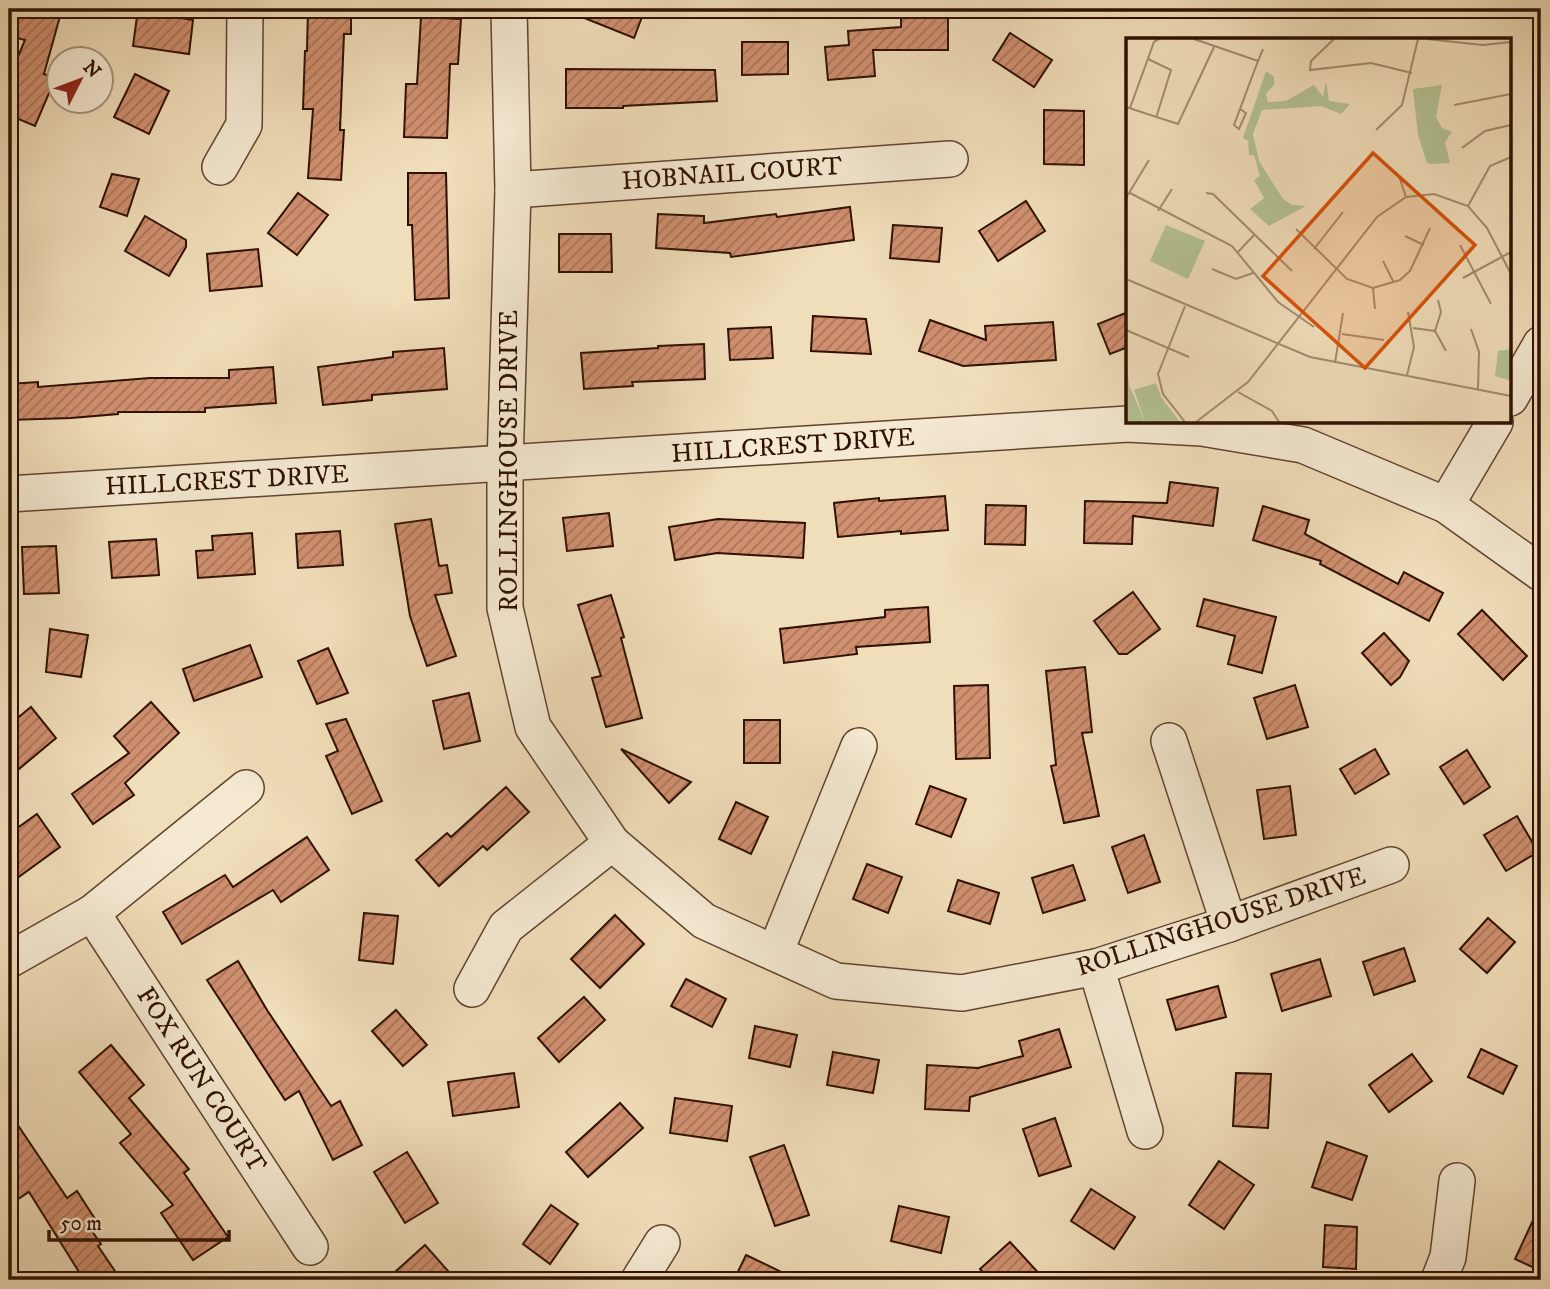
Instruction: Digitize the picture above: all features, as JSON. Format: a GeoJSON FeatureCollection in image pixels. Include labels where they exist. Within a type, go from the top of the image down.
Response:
{"type":"FeatureCollection","features":[{"type":"Feature","properties":{"kind":"street"},"geometry":{"type":"LineString","coordinates":[[220,167],[244,125],[244,9]]}},
{"type":"Feature","properties":{"kind":"street","name":"ROLLINGHOUSE DRIVE"},"geometry":{"type":"LineString","coordinates":[[509,9],[513,190],[505,465],[505,608],[533,727],[612,843],[704,921],[836,981],[962,993],[1096,967],[1229,924],[1391,865]]}},
{"type":"Feature","properties":{"kind":"street","name":"HOBNAIL COURT"},"geometry":{"type":"LineString","coordinates":[[513,190],[950,159]]}},
{"type":"Feature","properties":{"kind":"street"},"geometry":{"type":"LineString","coordinates":[[1512,395],[1541,344]]}},
{"type":"Feature","properties":{"kind":"street","name":"HILLCREST DRIVE"},"geometry":{"type":"LineString","coordinates":[[9,494],[1128,424],[1203,425],[1303,445],[1446,505],[1541,573]]}},
{"type":"Feature","properties":{"kind":"street"},"geometry":{"type":"LineString","coordinates":[[1446,505],[1494,424]]}},
{"type":"Feature","properties":{"kind":"street"},"geometry":{"type":"LineString","coordinates":[[1168,741],[1229,924]]}},
{"type":"Feature","properties":{"kind":"street"},"geometry":{"type":"LineString","coordinates":[[775,953],[859,746]]}},
{"type":"Feature","properties":{"kind":"street"},"geometry":{"type":"LineString","coordinates":[[9,960],[92,914],[246,788]]}},
{"type":"Feature","properties":{"kind":"street"},"geometry":{"type":"LineString","coordinates":[[472,989],[506,927],[612,843]]}},
{"type":"Feature","properties":{"kind":"street","name":"FOX RUN COURT"},"geometry":{"type":"LineString","coordinates":[[92,914],[310,1247]]}},
{"type":"Feature","properties":{"kind":"street"},"geometry":{"type":"LineString","coordinates":[[1096,967],[1145,1131]]}},
{"type":"Feature","properties":{"kind":"street"},"geometry":{"type":"LineString","coordinates":[[1439,1280],[1448,1257],[1457,1181]]}},
{"type":"Feature","properties":{"kind":"street"},"geometry":{"type":"LineString","coordinates":[[639,1280],[662,1243]]}},
{"type":"Feature","properties":{"kind":"building"},"geometry":{"type":"Polygon","coordinates":[[[16,9],[62,9],[52,46],[46,46],[46,100],[35,126],[9,115],[9,78],[25,40],[9,36],[16,9]]]}},
{"type":"Feature","properties":{"kind":"building"},"geometry":{"type":"Polygon","coordinates":[[[138,9],[175,9],[174,17],[193,20],[189,54],[133,46],[138,9]]]}},
{"type":"Feature","properties":{"kind":"building"},"geometry":{"type":"Polygon","coordinates":[[[308,9],[351,9],[351,34],[344,34],[341,180],[308,178],[313,109],[303,109],[308,9]]]}},
{"type":"Feature","properties":{"kind":"building"},"geometry":{"type":"Polygon","coordinates":[[[562,9],[645,9],[634,38],[562,9]]]}},
{"type":"Feature","properties":{"kind":"building"},"geometry":{"type":"Polygon","coordinates":[[[901,15],[948,15],[948,50],[873,50],[875,76],[828,80],[825,47],[849,45],[848,31],[901,27],[901,15]]]}},
{"type":"Feature","properties":{"kind":"building"},"geometry":{"type":"Polygon","coordinates":[[[421,17],[461,19],[458,64],[450,64],[447,138],[404,137],[406,84],[417,84],[421,17]]]}},
{"type":"Feature","properties":{"kind":"building"},"geometry":{"type":"Polygon","coordinates":[[[1010,33],[1052,60],[1034,87],[993,60],[1010,33]]]}},
{"type":"Feature","properties":{"kind":"building"},"geometry":{"type":"Polygon","coordinates":[[[742,42],[788,42],[788,74],[742,75],[742,42]]]}},
{"type":"Feature","properties":{"kind":"building"},"geometry":{"type":"Polygon","coordinates":[[[566,69],[715,70],[717,101],[623,108],[566,108],[566,69]]]}},
{"type":"Feature","properties":{"kind":"building"},"geometry":{"type":"Polygon","coordinates":[[[135,74],[169,91],[149,134],[114,117],[135,74]]]}},
{"type":"Feature","properties":{"kind":"building"},"geometry":{"type":"Polygon","coordinates":[[[1044,110],[1084,111],[1084,165],[1044,164],[1044,110]]]}},
{"type":"Feature","properties":{"kind":"building"},"geometry":{"type":"Polygon","coordinates":[[[408,173],[446,173],[449,298],[415,300],[412,225],[408,225],[408,173]]]}},
{"type":"Feature","properties":{"kind":"building"},"geometry":{"type":"Polygon","coordinates":[[[112,174],[139,179],[127,216],[100,207],[112,174]]]}},
{"type":"Feature","properties":{"kind":"building"},"geometry":{"type":"Polygon","coordinates":[[[298,193],[328,215],[297,255],[268,233],[298,193]]]}},
{"type":"Feature","properties":{"kind":"building"},"geometry":{"type":"Polygon","coordinates":[[[1026,201],[1045,231],[998,261],[979,231],[1026,201]]]}},
{"type":"Feature","properties":{"kind":"building"},"geometry":{"type":"Polygon","coordinates":[[[850,207],[854,240],[731,257],[730,253],[656,248],[658,214],[704,216],[704,223],[850,207]]]}},
{"type":"Feature","properties":{"kind":"building"},"geometry":{"type":"Polygon","coordinates":[[[145,216],[186,240],[186,247],[169,276],[125,251],[145,216]]]}},
{"type":"Feature","properties":{"kind":"building"},"geometry":{"type":"Polygon","coordinates":[[[893,225],[942,228],[939,262],[890,258],[893,225]]]}},
{"type":"Feature","properties":{"kind":"building"},"geometry":{"type":"Polygon","coordinates":[[[559,234],[611,234],[612,272],[559,272],[559,234]]]}},
{"type":"Feature","properties":{"kind":"building"},"geometry":{"type":"Polygon","coordinates":[[[258,249],[262,286],[210,291],[207,254],[258,249]]]}},
{"type":"Feature","properties":{"kind":"building"},"geometry":{"type":"Polygon","coordinates":[[[1126,313],[1126,348],[1110,354],[1098,324],[1126,313]]]}},
{"type":"Feature","properties":{"kind":"building"},"geometry":{"type":"Polygon","coordinates":[[[813,316],[866,319],[871,354],[811,351],[813,316]]]}},
{"type":"Feature","properties":{"kind":"building"},"geometry":{"type":"Polygon","coordinates":[[[930,320],[986,340],[985,326],[1053,322],[1056,360],[963,366],[919,351],[930,320]]]}},
{"type":"Feature","properties":{"kind":"building"},"geometry":{"type":"Polygon","coordinates":[[[771,327],[773,358],[730,360],[728,329],[771,327]]]}},
{"type":"Feature","properties":{"kind":"building"},"geometry":{"type":"Polygon","coordinates":[[[704,344],[705,379],[632,382],[633,386],[584,389],[581,353],[704,344]]]}},
{"type":"Feature","properties":{"kind":"building"},"geometry":{"type":"Polygon","coordinates":[[[444,348],[447,389],[372,395],[372,400],[323,405],[318,367],[393,357],[393,352],[444,348]]]}},
{"type":"Feature","properties":{"kind":"building"},"geometry":{"type":"Polygon","coordinates":[[[273,367],[276,403],[205,408],[205,412],[118,412],[71,418],[9,420],[9,384],[38,382],[38,387],[150,378],[229,378],[229,370],[273,367]]]}},
{"type":"Feature","properties":{"kind":"building"},"geometry":{"type":"Polygon","coordinates":[[[1170,482],[1218,488],[1213,526],[1133,516],[1132,544],[1084,543],[1085,501],[1167,503],[1170,482]]]}},
{"type":"Feature","properties":{"kind":"building"},"geometry":{"type":"Polygon","coordinates":[[[945,496],[948,530],[838,537],[834,503],[879,498],[879,501],[945,496]]]}},
{"type":"Feature","properties":{"kind":"building"},"geometry":{"type":"Polygon","coordinates":[[[986,505],[1026,506],[1025,545],[985,544],[986,505]]]}},
{"type":"Feature","properties":{"kind":"building"},"geometry":{"type":"Polygon","coordinates":[[[1263,506],[1309,520],[1305,534],[1398,584],[1404,572],[1443,593],[1429,621],[1320,564],[1321,561],[1253,540],[1263,506]]]}},
{"type":"Feature","properties":{"kind":"building"},"geometry":{"type":"Polygon","coordinates":[[[609,513],[613,546],[567,551],[563,518],[609,513]]]}},
{"type":"Feature","properties":{"kind":"building"},"geometry":{"type":"Polygon","coordinates":[[[431,519],[439,566],[447,565],[452,593],[435,595],[456,656],[427,666],[410,616],[395,524],[431,519]]]}},
{"type":"Feature","properties":{"kind":"building"},"geometry":{"type":"Polygon","coordinates":[[[718,519],[805,523],[803,558],[717,553],[675,560],[669,527],[718,519]]]}},
{"type":"Feature","properties":{"kind":"building"},"geometry":{"type":"Polygon","coordinates":[[[340,531],[343,565],[298,568],[296,534],[340,531]]]}},
{"type":"Feature","properties":{"kind":"building"},"geometry":{"type":"Polygon","coordinates":[[[252,533],[255,574],[198,578],[196,551],[213,550],[212,536],[252,533]]]}},
{"type":"Feature","properties":{"kind":"building"},"geometry":{"type":"Polygon","coordinates":[[[156,539],[159,575],[112,578],[109,542],[156,539]]]}},
{"type":"Feature","properties":{"kind":"building"},"geometry":{"type":"Polygon","coordinates":[[[56,546],[59,593],[24,594],[22,547],[56,546]]]}},
{"type":"Feature","properties":{"kind":"building"},"geometry":{"type":"Polygon","coordinates":[[[1133,592],[1160,629],[1127,654],[1119,654],[1094,621],[1133,592]]]}},
{"type":"Feature","properties":{"kind":"building"},"geometry":{"type":"Polygon","coordinates":[[[611,595],[624,637],[621,638],[642,718],[606,727],[592,678],[601,676],[578,605],[611,595]]]}},
{"type":"Feature","properties":{"kind":"building"},"geometry":{"type":"Polygon","coordinates":[[[1204,599],[1276,617],[1262,673],[1228,664],[1235,636],[1197,626],[1204,599]]]}},
{"type":"Feature","properties":{"kind":"building"},"geometry":{"type":"Polygon","coordinates":[[[928,607],[930,642],[856,647],[857,654],[784,663],[780,629],[885,617],[885,610],[928,607]]]}},
{"type":"Feature","properties":{"kind":"building"},"geometry":{"type":"Polygon","coordinates":[[[1482,610],[1527,656],[1503,680],[1458,634],[1482,610]]]}},
{"type":"Feature","properties":{"kind":"building"},"geometry":{"type":"Polygon","coordinates":[[[50,629],[88,635],[81,677],[46,672],[50,629]]]}},
{"type":"Feature","properties":{"kind":"building"},"geometry":{"type":"Polygon","coordinates":[[[1384,633],[1409,661],[1400,677],[1391,685],[1362,653],[1384,633]]]}},
{"type":"Feature","properties":{"kind":"building"},"geometry":{"type":"Polygon","coordinates":[[[250,645],[262,677],[194,701],[183,669],[250,645]]]}},
{"type":"Feature","properties":{"kind":"building"},"geometry":{"type":"Polygon","coordinates":[[[328,648],[348,693],[317,704],[298,661],[328,648]]]}},
{"type":"Feature","properties":{"kind":"building"},"geometry":{"type":"Polygon","coordinates":[[[1085,667],[1092,732],[1082,733],[1099,816],[1064,823],[1051,766],[1056,765],[1046,671],[1085,667]]]}},
{"type":"Feature","properties":{"kind":"building"},"geometry":{"type":"Polygon","coordinates":[[[988,685],[990,758],[956,759],[954,686],[988,685]]]}},
{"type":"Feature","properties":{"kind":"building"},"geometry":{"type":"Polygon","coordinates":[[[1295,685],[1308,727],[1267,739],[1254,698],[1295,685]]]}},
{"type":"Feature","properties":{"kind":"building"},"geometry":{"type":"Polygon","coordinates":[[[469,693],[480,741],[444,749],[433,701],[469,693]]]}},
{"type":"Feature","properties":{"kind":"building"},"geometry":{"type":"Polygon","coordinates":[[[151,702],[179,733],[125,783],[134,795],[93,824],[72,794],[129,753],[114,736],[151,702]]]}},
{"type":"Feature","properties":{"kind":"building"},"geometry":{"type":"Polygon","coordinates":[[[31,707],[56,738],[19,769],[9,757],[9,725],[31,707]]]}},
{"type":"Feature","properties":{"kind":"building"},"geometry":{"type":"Polygon","coordinates":[[[346,719],[382,801],[352,814],[326,756],[338,751],[326,724],[346,719]]]}},
{"type":"Feature","properties":{"kind":"building"},"geometry":{"type":"Polygon","coordinates":[[[744,720],[780,720],[780,763],[744,763],[744,720]]]}},
{"type":"Feature","properties":{"kind":"building"},"geometry":{"type":"Polygon","coordinates":[[[621,749],[691,782],[669,803],[621,749]]]}},
{"type":"Feature","properties":{"kind":"building"},"geometry":{"type":"Polygon","coordinates":[[[1375,749],[1389,774],[1355,794],[1340,769],[1375,749]]]}},
{"type":"Feature","properties":{"kind":"building"},"geometry":{"type":"Polygon","coordinates":[[[1467,750],[1490,787],[1464,804],[1440,767],[1467,750]]]}},
{"type":"Feature","properties":{"kind":"building"},"geometry":{"type":"Polygon","coordinates":[[[930,786],[966,799],[951,837],[916,824],[930,786]]]}},
{"type":"Feature","properties":{"kind":"building"},"geometry":{"type":"Polygon","coordinates":[[[1290,786],[1296,835],[1264,839],[1257,790],[1290,786]]]}},
{"type":"Feature","properties":{"kind":"building"},"geometry":{"type":"Polygon","coordinates":[[[506,787],[529,812],[487,850],[483,846],[439,886],[416,860],[447,833],[451,837],[506,787]]]}},
{"type":"Feature","properties":{"kind":"building"},"geometry":{"type":"Polygon","coordinates":[[[736,802],[768,817],[751,854],[719,839],[736,802]]]}},
{"type":"Feature","properties":{"kind":"building"},"geometry":{"type":"Polygon","coordinates":[[[37,814],[60,847],[9,884],[9,834],[37,814]]]}},
{"type":"Feature","properties":{"kind":"building"},"geometry":{"type":"Polygon","coordinates":[[[1517,816],[1538,852],[1506,871],[1484,835],[1517,816]]]}},
{"type":"Feature","properties":{"kind":"building"},"geometry":{"type":"Polygon","coordinates":[[[1144,835],[1160,882],[1128,893],[1112,847],[1144,835]]]}},
{"type":"Feature","properties":{"kind":"building"},"geometry":{"type":"Polygon","coordinates":[[[307,837],[329,870],[281,902],[273,890],[182,944],[163,912],[225,875],[233,887],[307,837]]]}},
{"type":"Feature","properties":{"kind":"building"},"geometry":{"type":"Polygon","coordinates":[[[867,864],[902,877],[888,913],[853,899],[867,864]]]}},
{"type":"Feature","properties":{"kind":"building"},"geometry":{"type":"Polygon","coordinates":[[[1073,865],[1085,900],[1043,913],[1032,878],[1073,865]]]}},
{"type":"Feature","properties":{"kind":"building"},"geometry":{"type":"Polygon","coordinates":[[[958,880],[999,893],[990,924],[948,911],[958,880]]]}},
{"type":"Feature","properties":{"kind":"building"},"geometry":{"type":"Polygon","coordinates":[[[364,913],[398,916],[393,964],[359,960],[364,913]]]}},
{"type":"Feature","properties":{"kind":"building"},"geometry":{"type":"Polygon","coordinates":[[[615,915],[644,944],[600,988],[571,959],[615,915]]]}},
{"type":"Feature","properties":{"kind":"building"},"geometry":{"type":"Polygon","coordinates":[[[1488,918],[1515,942],[1487,973],[1460,949],[1488,918]]]}},
{"type":"Feature","properties":{"kind":"building"},"geometry":{"type":"Polygon","coordinates":[[[1404,948],[1415,981],[1374,995],[1363,962],[1404,948]]]}},
{"type":"Feature","properties":{"kind":"building"},"geometry":{"type":"Polygon","coordinates":[[[1320,959],[1331,996],[1282,1011],[1271,974],[1320,959]]]}},
{"type":"Feature","properties":{"kind":"building"},"geometry":{"type":"Polygon","coordinates":[[[238,961],[331,1106],[340,1101],[362,1145],[333,1160],[299,1091],[285,1100],[207,980],[238,961]]]}},
{"type":"Feature","properties":{"kind":"building"},"geometry":{"type":"Polygon","coordinates":[[[686,979],[726,999],[712,1027],[671,1006],[686,979]]]}},
{"type":"Feature","properties":{"kind":"building"},"geometry":{"type":"Polygon","coordinates":[[[1218,986],[1226,1017],[1176,1030],[1167,1000],[1218,986]]]}},
{"type":"Feature","properties":{"kind":"building"},"geometry":{"type":"Polygon","coordinates":[[[584,997],[605,1020],[559,1062],[538,1038],[584,997]]]}},
{"type":"Feature","properties":{"kind":"building"},"geometry":{"type":"Polygon","coordinates":[[[396,1010],[427,1045],[403,1066],[372,1031],[396,1010]]]}},
{"type":"Feature","properties":{"kind":"building"},"geometry":{"type":"Polygon","coordinates":[[[755,1026],[797,1035],[790,1067],[749,1058],[755,1026]]]}},
{"type":"Feature","properties":{"kind":"building"},"geometry":{"type":"Polygon","coordinates":[[[1059,1029],[1071,1067],[970,1097],[969,1111],[925,1109],[927,1065],[978,1068],[1023,1056],[1019,1041],[1059,1029]]]}},
{"type":"Feature","properties":{"kind":"building"},"geometry":{"type":"Polygon","coordinates":[[[111,1045],[144,1085],[129,1098],[189,1169],[184,1173],[228,1237],[193,1260],[161,1213],[173,1205],[120,1143],[131,1134],[79,1072],[111,1045]]]}},
{"type":"Feature","properties":{"kind":"building"},"geometry":{"type":"Polygon","coordinates":[[[1481,1049],[1517,1066],[1503,1094],[1468,1077],[1481,1049]]]}},
{"type":"Feature","properties":{"kind":"building"},"geometry":{"type":"Polygon","coordinates":[[[833,1052],[879,1060],[873,1093],[827,1085],[833,1052]]]}},
{"type":"Feature","properties":{"kind":"building"},"geometry":{"type":"Polygon","coordinates":[[[1412,1054],[1432,1081],[1389,1112],[1369,1085],[1412,1054]]]}},
{"type":"Feature","properties":{"kind":"building"},"geometry":{"type":"Polygon","coordinates":[[[514,1073],[519,1107],[453,1116],[448,1082],[514,1073]]]}},
{"type":"Feature","properties":{"kind":"building"},"geometry":{"type":"Polygon","coordinates":[[[1236,1073],[1271,1074],[1268,1128],[1233,1126],[1236,1073]]]}},
{"type":"Feature","properties":{"kind":"building"},"geometry":{"type":"Polygon","coordinates":[[[675,1098],[732,1106],[727,1141],[670,1133],[675,1098]]]}},
{"type":"Feature","properties":{"kind":"building"},"geometry":{"type":"Polygon","coordinates":[[[620,1103],[643,1128],[588,1177],[566,1152],[620,1103]]]}},
{"type":"Feature","properties":{"kind":"building"},"geometry":{"type":"Polygon","coordinates":[[[9,1112],[67,1198],[77,1191],[95,1219],[87,1224],[121,1280],[84,1280],[29,1192],[18,1199],[9,1185],[9,1112]]]}},
{"type":"Feature","properties":{"kind":"building"},"geometry":{"type":"Polygon","coordinates":[[[1055,1118],[1071,1166],[1039,1176],[1023,1129],[1055,1118]]]}},
{"type":"Feature","properties":{"kind":"building"},"geometry":{"type":"Polygon","coordinates":[[[1327,1142],[1367,1156],[1352,1200],[1312,1187],[1327,1142]]]}},
{"type":"Feature","properties":{"kind":"building"},"geometry":{"type":"Polygon","coordinates":[[[784,1145],[809,1215],[775,1226],[750,1157],[784,1145]]]}},
{"type":"Feature","properties":{"kind":"building"},"geometry":{"type":"Polygon","coordinates":[[[407,1152],[438,1203],[405,1223],[374,1172],[407,1152]]]}},
{"type":"Feature","properties":{"kind":"building"},"geometry":{"type":"Polygon","coordinates":[[[1219,1161],[1254,1185],[1224,1229],[1189,1205],[1219,1161]]]}},
{"type":"Feature","properties":{"kind":"building"},"geometry":{"type":"Polygon","coordinates":[[[1091,1189],[1135,1217],[1114,1249],[1071,1221],[1091,1189]]]}},
{"type":"Feature","properties":{"kind":"building"},"geometry":{"type":"Polygon","coordinates":[[[1541,1203],[1541,1271],[1515,1259],[1541,1203]]]}},
{"type":"Feature","properties":{"kind":"building"},"geometry":{"type":"Polygon","coordinates":[[[551,1205],[578,1224],[550,1264],[523,1244],[551,1205]]]}},
{"type":"Feature","properties":{"kind":"building"},"geometry":{"type":"Polygon","coordinates":[[[899,1206],[949,1217],[941,1253],[891,1241],[899,1206]]]}},
{"type":"Feature","properties":{"kind":"building"},"geometry":{"type":"Polygon","coordinates":[[[1325,1225],[1357,1227],[1356,1269],[1323,1267],[1325,1225]]]}},
{"type":"Feature","properties":{"kind":"building"},"geometry":{"type":"Polygon","coordinates":[[[1010,1242],[1045,1280],[990,1280],[980,1269],[1010,1242]]]}},
{"type":"Feature","properties":{"kind":"building"},"geometry":{"type":"Polygon","coordinates":[[[425,1245],[456,1280],[386,1280],[425,1245]]]}},
{"type":"Feature","properties":{"kind":"building"},"geometry":{"type":"Polygon","coordinates":[[[746,1255],[798,1280],[734,1280],[746,1255]]]}}]}
